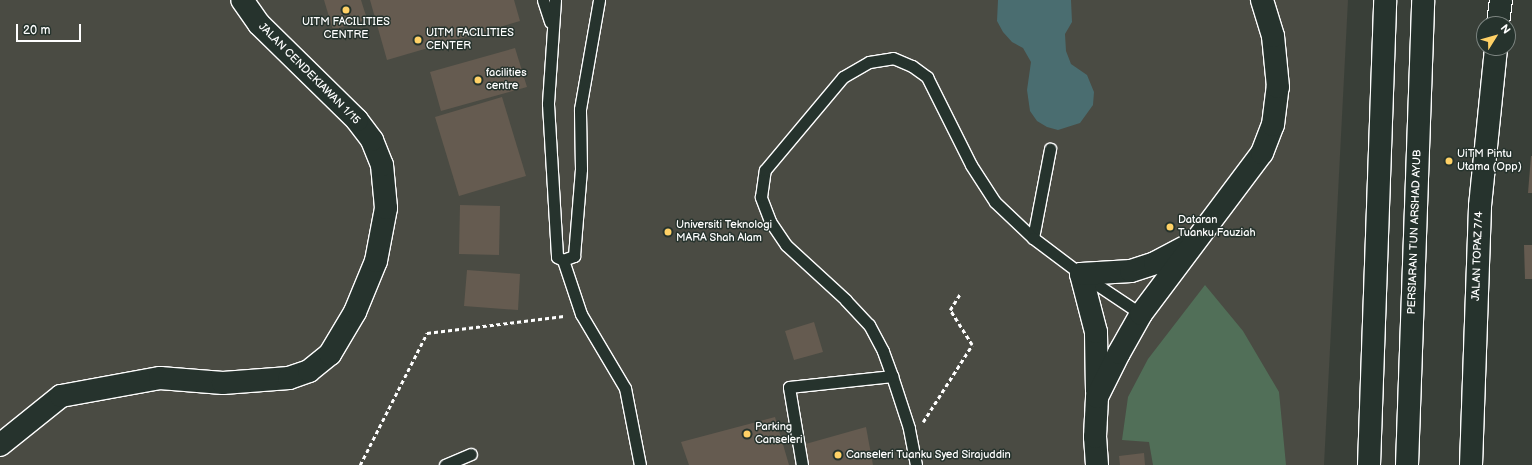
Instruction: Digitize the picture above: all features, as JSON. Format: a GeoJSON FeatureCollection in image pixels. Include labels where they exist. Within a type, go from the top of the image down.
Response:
{"type":"FeatureCollection","features":[{"type":"Feature","properties":{"kind":"street","name":"JALAN CENDEKIAWAN 1/15"},"geometry":{"type":"LineString","coordinates":[[0,445],[61,396],[160,378],[223,383],[289,378],[309,371],[330,354],[355,312],[376,261],[386,208],[382,165],[372,140],[357,120],[259,24],[242,0]]}},
{"type":"Feature","properties":{"kind":"street"},"geometry":{"type":"LineString","coordinates":[[1097,397],[1141,314],[1262,153],[1273,125],[1278,87],[1273,36],[1262,0]]}},
{"type":"Feature","properties":{"kind":"street"},"geometry":{"type":"LineString","coordinates":[[1369,465],[1385,0]]}},
{"type":"Feature","properties":{"kind":"street","name":"PERSIARAN TUN ARSHAD AYUB"},"geometry":{"type":"LineString","coordinates":[[1407,465],[1423,0]]}},
{"type":"Feature","properties":{"kind":"street"},"geometry":{"type":"LineString","coordinates":[[1499,16],[1500,0]]}},
{"type":"Feature","properties":{"kind":"street","name":"JALAN TOPAZ 7/4"},"geometry":{"type":"LineString","coordinates":[[1471,465],[1480,206],[1495,56]]}},
{"type":"Feature","properties":{"kind":"street"},"geometry":{"type":"LineString","coordinates":[[1097,465],[1095,437],[1097,397],[1096,332],[1080,274],[1124,272],[1155,264],[1198,239]]}},
{"type":"Feature","properties":{"kind":"lane"},"geometry":{"type":"LineString","coordinates":[[543,0],[552,27]]}},
{"type":"Feature","properties":{"kind":"lane"},"geometry":{"type":"LineString","coordinates":[[555,0],[548,104],[557,257],[563,260],[581,314],[625,388],[640,465]]}},
{"type":"Feature","properties":{"kind":"lane"},"geometry":{"type":"LineString","coordinates":[[563,260],[574,256],[581,169],[580,109],[599,0]]}},
{"type":"Feature","properties":{"kind":"lane"},"geometry":{"type":"LineString","coordinates":[[916,465],[909,428],[892,376],[869,325],[846,300],[786,245],[770,221],[761,197],[765,170],[843,77],[869,62],[893,58],[912,66],[927,77],[971,165],[995,202],[1033,238],[1080,274],[1141,314]]}},
{"type":"Feature","properties":{"kind":"lane"},"geometry":{"type":"LineString","coordinates":[[1033,238],[1050,148]]}},
{"type":"Feature","properties":{"kind":"lane"},"geometry":{"type":"LineString","coordinates":[[802,465],[789,387],[892,376]]}},
{"type":"Feature","properties":{"kind":"lane"},"geometry":{"type":"LineString","coordinates":[[445,465],[471,454]]}},
{"type":"Feature","properties":{"kind":"path"},"geometry":{"type":"LineString","coordinates":[[909,428],[925,421],[972,345],[950,310],[960,294]]}},
{"type":"Feature","properties":{"kind":"path"},"geometry":{"type":"LineString","coordinates":[[360,465],[427,333],[581,314]]}},
{"type":"Feature","properties":{"kind":"shaded area","name":"Universiti Teknologi MARA Shah Alam"},"geometry":{"type":"Polygon","coordinates":[[[0,0],[1348,0],[1324,465],[0,465],[0,0]]]}},
{"type":"Feature","properties":{"kind":"green space"},"geometry":{"type":"Polygon","coordinates":[[[1205,285],[1243,331],[1279,392],[1286,465],[1153,465],[1149,442],[1122,440],[1128,397],[1148,359],[1205,285]]]}},
{"type":"Feature","properties":{"kind":"water"},"geometry":{"type":"Polygon","coordinates":[[[998,0],[1071,0],[1072,22],[1065,34],[1066,51],[1071,64],[1087,75],[1094,92],[1093,105],[1080,123],[1058,130],[1047,127],[1037,121],[1030,111],[1027,90],[1031,62],[1023,48],[1012,42],[1003,32],[997,21],[998,0]]]}},
{"type":"Feature","properties":{"kind":"building","name":"UITM FACILITIES CENTRE"},"geometry":{"type":"Polygon","coordinates":[[[324,0],[361,0],[367,19],[333,30],[324,0]]]}},
{"type":"Feature","properties":{"kind":"building","name":"UITM FACILITIES CENTER"},"geometry":{"type":"Polygon","coordinates":[[[370,0],[514,0],[520,21],[387,60],[370,0]]]}},
{"type":"Feature","properties":{"kind":"building","name":"facilities centre"},"geometry":{"type":"Polygon","coordinates":[[[515,48],[527,87],[441,111],[430,72],[515,48]]]}},
{"type":"Feature","properties":{"kind":"building"},"geometry":{"type":"Polygon","coordinates":[[[502,97],[526,176],[459,196],[435,117],[502,97]]]}},
{"type":"Feature","properties":{"kind":"building"},"geometry":{"type":"Polygon","coordinates":[[[1531,156],[1532,193],[1528,193],[1531,156]]]}},
{"type":"Feature","properties":{"kind":"building"},"geometry":{"type":"Polygon","coordinates":[[[460,205],[500,206],[499,255],[459,254],[460,205]]]}},
{"type":"Feature","properties":{"kind":"building"},"geometry":{"type":"Polygon","coordinates":[[[1524,245],[1532,245],[1532,279],[1525,279],[1524,245]]]}},
{"type":"Feature","properties":{"kind":"building"},"geometry":{"type":"Polygon","coordinates":[[[467,270],[520,274],[518,310],[464,306],[467,270]]]}},
{"type":"Feature","properties":{"kind":"building"},"geometry":{"type":"Polygon","coordinates":[[[814,322],[823,352],[794,360],[785,331],[814,322]]]}},
{"type":"Feature","properties":{"kind":"building","name":"Parking Canseleri"},"geometry":{"type":"Polygon","coordinates":[[[775,417],[789,465],[689,465],[681,442],[775,417]]]}},
{"type":"Feature","properties":{"kind":"building","name":"Canseleri Tuanku Syed Sirajuddin"},"geometry":{"type":"Polygon","coordinates":[[[866,427],[873,465],[807,465],[802,445],[866,427]]]}},
{"type":"Feature","properties":{"kind":"building"},"geometry":{"type":"Polygon","coordinates":[[[1144,453],[1145,465],[1120,465],[1119,456],[1144,453]]]}},
{"type":"Feature","properties":{"kind":"place","name":"UITM FACILITIES CENTRE"},"geometry":{"type":"Point","coordinates":[346,10]}},
{"type":"Feature","properties":{"kind":"place","name":"UITM FACILITIES CENTER"},"geometry":{"type":"Point","coordinates":[418,40]}},
{"type":"Feature","properties":{"kind":"place","name":"facilities centre"},"geometry":{"type":"Point","coordinates":[478,80]}},
{"type":"Feature","properties":{"kind":"place","name":"UiTM Pintu Utama (Opp)"},"geometry":{"type":"Point","coordinates":[1449,161]}},
{"type":"Feature","properties":{"kind":"place","name":"Dataran Tuanku Fauziah"},"geometry":{"type":"Point","coordinates":[1170,227]}},
{"type":"Feature","properties":{"kind":"place","name":"Universiti Teknologi MARA Shah Alam"},"geometry":{"type":"Point","coordinates":[668,232]}},
{"type":"Feature","properties":{"kind":"place","name":"Parking Canseleri"},"geometry":{"type":"Point","coordinates":[747,434]}},
{"type":"Feature","properties":{"kind":"place","name":"Canseleri Tuanku Syed Sirajuddin"},"geometry":{"type":"Point","coordinates":[838,455]}}]}
